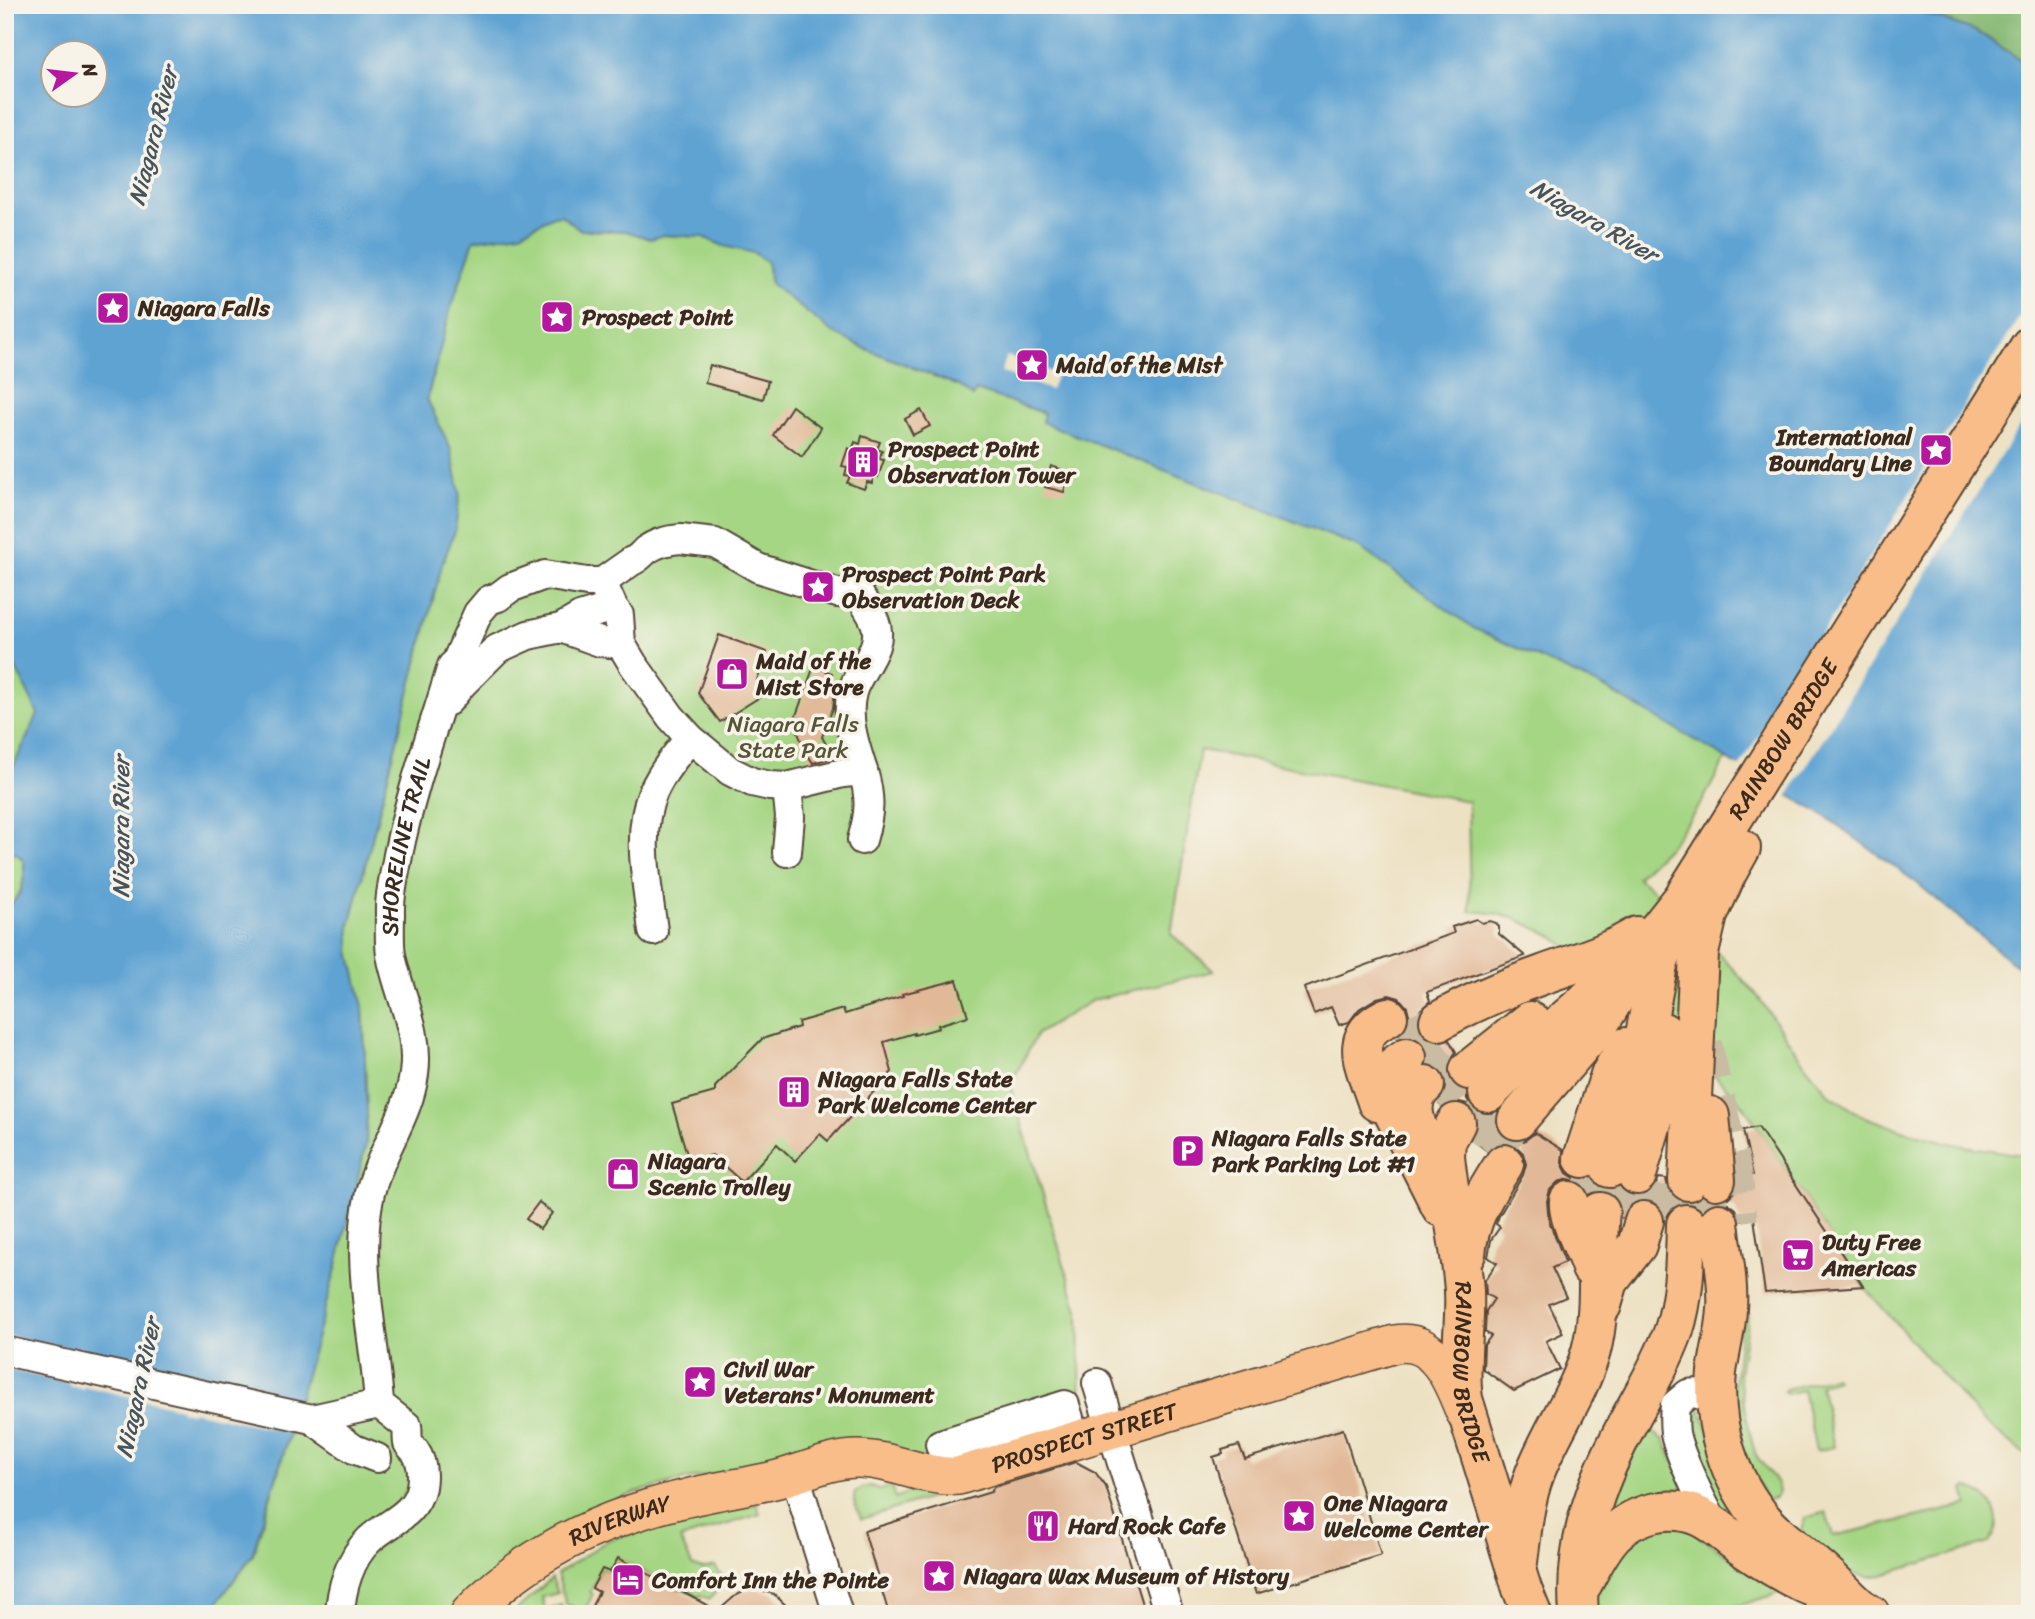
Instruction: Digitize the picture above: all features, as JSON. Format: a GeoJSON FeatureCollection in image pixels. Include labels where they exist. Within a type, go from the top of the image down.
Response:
{"type":"FeatureCollection","features":[{"type":"Feature","properties":{"kind":"highway","name":"RAINBOW BRIDGE"},"geometry":{"type":"LineString","coordinates":[[1476,1073],[1536,1045],[1624,1041],[1651,952],[2030,345]]}},
{"type":"Feature","properties":{"kind":"highway","name":"RAINBOW BRIDGE"},"geometry":{"type":"LineString","coordinates":[[1651,952],[1699,953],[1709,915],[1732,862],[2030,390]]}},
{"type":"Feature","properties":{"kind":"highway"},"geometry":{"type":"LineString","coordinates":[[1651,952],[1624,1041],[1636,1083],[1659,1175],[1624,1041],[1651,952]]}},
{"type":"Feature","properties":{"kind":"highway"},"geometry":{"type":"LineString","coordinates":[[1476,1073],[1571,1074],[1624,1041],[1651,952]]}},
{"type":"Feature","properties":{"kind":"highway"},"geometry":{"type":"LineString","coordinates":[[1476,1073],[1505,1009],[1624,1041]]}},
{"type":"Feature","properties":{"kind":"highway"},"geometry":{"type":"LineString","coordinates":[[1370,1028],[1442,1099],[1475,1212],[1447,1207],[1387,1125],[1364,1059],[1363,1037],[1370,1028]]}},
{"type":"Feature","properties":{"kind":"highway"},"geometry":{"type":"LineString","coordinates":[[1476,1073],[1624,1041]]}},
{"type":"Feature","properties":{"kind":"highway"},"geometry":{"type":"LineString","coordinates":[[1442,1099],[1395,1064],[1388,1072],[1386,1094],[1392,1112],[1447,1207]]}},
{"type":"Feature","properties":{"kind":"highway","name":"RAINBOW BRIDGE"},"geometry":{"type":"LineString","coordinates":[[1442,1099],[1447,1207],[1465,1314],[1461,1380],[1465,1409],[1527,1601]]}},
{"type":"Feature","properties":{"kind":"highway"},"geometry":{"type":"LineString","coordinates":[[1442,1099],[1435,1119],[1447,1207]]}},
{"type":"Feature","properties":{"kind":"highway"},"geometry":{"type":"LineString","coordinates":[[1661,1218],[1711,1240],[1729,1286],[1716,1397],[1721,1437],[1732,1470],[1763,1520],[1819,1568],[1850,1611]]}},
{"type":"Feature","properties":{"kind":"highway"},"geometry":{"type":"LineString","coordinates":[[1579,1603],[1582,1541],[1588,1514],[1619,1440],[1674,1328],[1693,1254],[1661,1218]]}},
{"type":"Feature","properties":{"kind":"highway"},"geometry":{"type":"LineString","coordinates":[[1527,1601],[1518,1561],[1530,1488],[1591,1351],[1598,1294],[1661,1218]]}},
{"type":"Feature","properties":{"kind":"highway"},"geometry":{"type":"LineString","coordinates":[[1579,1603],[1592,1567],[1614,1535],[1627,1523],[1657,1511],[1685,1511],[1698,1516],[1752,1554],[1850,1611]]}},
{"type":"Feature","properties":{"kind":"main road","name":"PROSPECT STREET"},"geometry":{"type":"LineString","coordinates":[[795,1475],[844,1460],[859,1459],[958,1476],[1401,1343],[1426,1349],[1438,1361],[1450,1378],[1469,1424]]}},
{"type":"Feature","properties":{"kind":"main road","name":"RIVERWAY"},"geometry":{"type":"LineString","coordinates":[[469,1614],[496,1588],[529,1563],[565,1540],[599,1525],[659,1505],[795,1475]]}},
{"type":"Feature","properties":{"kind":"street"},"geometry":{"type":"LineString","coordinates":[[434,720],[462,684],[497,649],[528,635],[561,628],[580,617],[607,594],[632,561],[636,561],[648,550],[666,540],[715,543],[758,568],[837,593],[859,594],[876,623],[876,642],[851,695],[851,729],[868,788],[868,818],[862,841]]}},
{"type":"Feature","properties":{"kind":"street","name":"SHORELINE TRAIL"},"geometry":{"type":"LineString","coordinates":[[379,1404],[363,1243],[376,1172],[405,1106],[414,1076],[416,1050],[413,1028],[391,953],[389,909],[404,825],[416,780],[452,666],[454,667],[478,613],[489,600],[510,588],[545,575],[587,582],[607,594]]}},
{"type":"Feature","properties":{"kind":"street"},"geometry":{"type":"LineString","coordinates":[[607,594],[619,615],[621,644],[663,707],[690,738],[730,771],[752,782],[787,787],[843,773],[863,771]]}},
{"type":"Feature","properties":{"kind":"street"},"geometry":{"type":"LineString","coordinates":[[561,628],[600,642],[621,644]]}},
{"type":"Feature","properties":{"kind":"street"},"geometry":{"type":"LineString","coordinates":[[653,931],[645,867],[649,803],[668,766],[690,738]]}},
{"type":"Feature","properties":{"kind":"street"},"geometry":{"type":"LineString","coordinates":[[787,787],[790,817],[787,852]]}},
{"type":"Feature","properties":{"kind":"street"},"geometry":{"type":"LineString","coordinates":[[5,1351],[304,1417],[354,1449],[377,1458]]}},
{"type":"Feature","properties":{"kind":"street"},"geometry":{"type":"LineString","coordinates":[[1097,1383],[1168,1614]]}},
{"type":"Feature","properties":{"kind":"street"},"geometry":{"type":"LineString","coordinates":[[1719,1424],[1709,1399],[1700,1393],[1688,1394],[1675,1405],[1674,1424],[1678,1443],[1705,1508],[1719,1529]]}},
{"type":"Feature","properties":{"kind":"street"},"geometry":{"type":"LineString","coordinates":[[304,1417],[379,1404],[407,1426],[408,1443],[420,1464],[420,1491],[412,1506],[398,1521],[369,1539],[360,1551],[350,1569],[342,1593],[340,1614]]}},
{"type":"Feature","properties":{"kind":"street"},"geometry":{"type":"LineString","coordinates":[[1619,1440],[1633,1430],[1652,1425],[1669,1430],[1678,1443]]}},
{"type":"Feature","properties":{"kind":"street"},"geometry":{"type":"LineString","coordinates":[[795,1475],[838,1614]]}},
{"type":"Feature","properties":{"kind":"green space"},"geometry":{"type":"Polygon","coordinates":[[[1902,5],[2030,5],[2030,66],[1978,32],[1902,5]]]}},
{"type":"Feature","properties":{"kind":"green space","name":"Niagara Falls State Park"},"geometry":{"type":"Polygon","coordinates":[[[561,215],[581,230],[626,231],[650,239],[663,235],[703,237],[724,246],[754,253],[767,262],[771,284],[833,333],[959,386],[973,397],[976,390],[1044,413],[1043,422],[1359,547],[1473,628],[1605,688],[1726,758],[1702,802],[1671,844],[1637,877],[1711,945],[1756,994],[1829,1094],[1862,1116],[1908,1132],[1958,1145],[2030,1156],[2030,1459],[1983,1421],[1863,1286],[1743,1105],[1663,1021],[1553,936],[1516,919],[1470,911],[1468,801],[1200,750],[1171,934],[1214,971],[1093,1000],[1037,1034],[1010,1085],[1079,1314],[1081,1418],[941,1464],[844,1441],[747,1469],[688,1479],[638,1492],[594,1508],[595,1514],[539,1577],[499,1614],[209,1614],[253,1555],[290,1433],[284,1431],[291,1398],[299,1399],[336,1269],[367,1114],[363,1007],[350,951],[350,925],[442,564],[455,531],[451,450],[427,399],[450,311],[474,240],[520,233],[553,216],[561,215]]]}},
{"type":"Feature","properties":{"kind":"green space"},"geometry":{"type":"Polygon","coordinates":[[[5,645],[39,714],[5,784],[5,645]]]}},
{"type":"Feature","properties":{"kind":"green space"},"geometry":{"type":"Polygon","coordinates":[[[15,851],[24,861],[23,882],[16,899],[5,909],[5,861],[15,851]]]}},
{"type":"Feature","properties":{"kind":"green space"},"geometry":{"type":"Polygon","coordinates":[[[1748,1314],[1739,1374],[1756,1455],[1778,1487],[1775,1498],[1766,1500],[1730,1421],[1742,1315],[1748,1314]]]}},
{"type":"Feature","properties":{"kind":"green space"},"geometry":{"type":"Polygon","coordinates":[[[1834,1377],[1834,1381],[1820,1385],[1834,1447],[1816,1451],[1803,1390],[1787,1394],[1784,1391],[1834,1377]]]}},
{"type":"Feature","properties":{"kind":"green space"},"geometry":{"type":"Polygon","coordinates":[[[1696,1399],[1747,1528],[1709,1502],[1682,1408],[1696,1399]]]}},
{"type":"Feature","properties":{"kind":"green space"},"geometry":{"type":"Polygon","coordinates":[[[1654,1433],[1664,1440],[1693,1501],[1601,1521],[1642,1435],[1654,1433]]]}},
{"type":"Feature","properties":{"kind":"green space"},"geometry":{"type":"Polygon","coordinates":[[[870,1486],[881,1490],[891,1486],[895,1498],[914,1490],[932,1493],[934,1497],[861,1519],[854,1494],[870,1486]]]}},
{"type":"Feature","properties":{"kind":"green space"},"geometry":{"type":"Polygon","coordinates":[[[1967,1487],[1984,1495],[1994,1509],[1997,1526],[1989,1543],[1882,1575],[1867,1577],[1853,1574],[1813,1551],[1801,1530],[1805,1518],[1826,1512],[1833,1536],[1968,1505],[1964,1490],[1967,1487]]]}},
{"type":"Feature","properties":{"kind":"green space"},"geometry":{"type":"Polygon","coordinates":[[[757,1504],[760,1514],[680,1539],[692,1565],[702,1569],[715,1566],[725,1581],[709,1599],[681,1588],[679,1590],[618,1558],[610,1572],[602,1569],[590,1592],[593,1594],[584,1612],[566,1604],[557,1574],[608,1540],[690,1517],[757,1504]]]}},
{"type":"Feature","properties":{"kind":"green space"},"geometry":{"type":"Polygon","coordinates":[[[1674,1520],[1790,1595],[1779,1593],[1712,1614],[1591,1614],[1589,1597],[1623,1538],[1674,1520]]]}},
{"type":"Feature","properties":{"kind":"green space"},"geometry":{"type":"Polygon","coordinates":[[[552,1578],[558,1593],[542,1597],[545,1610],[561,1605],[562,1609],[558,1614],[512,1614],[552,1578]]]}},
{"type":"Feature","properties":{"kind":"water","name":"Niagara River"},"geometry":{"type":"Polygon","coordinates":[[[5,5],[1902,5],[1978,32],[2030,66],[2030,977],[1917,883],[1825,816],[1605,688],[1473,628],[1359,547],[1042,422],[1044,413],[976,390],[973,397],[959,386],[833,333],[771,284],[767,262],[754,253],[724,246],[703,237],[663,235],[651,239],[626,231],[581,230],[561,215],[553,216],[520,233],[474,240],[450,311],[427,399],[451,450],[460,493],[455,531],[442,564],[350,925],[350,951],[363,1007],[366,1144],[336,1269],[299,1399],[291,1398],[284,1431],[290,1432],[252,1555],[209,1614],[5,1614],[5,909],[19,894],[23,882],[24,861],[15,852],[5,861],[5,784],[38,714],[5,645],[5,5]]]}},
{"type":"Feature","properties":{"kind":"pier"},"geometry":{"type":"Polygon","coordinates":[[[2030,300],[2030,409],[1787,797],[1738,769],[2030,300]]]}},
{"type":"Feature","properties":{"kind":"pier"},"geometry":{"type":"Polygon","coordinates":[[[1007,356],[1057,374],[1051,390],[1001,372],[1007,356]]]}},
{"type":"Feature","properties":{"kind":"pier"},"geometry":{"type":"Polygon","coordinates":[[[5,1335],[77,1350],[79,1347],[91,1350],[91,1353],[200,1375],[300,1400],[299,1403],[294,1402],[288,1428],[293,1433],[193,1411],[181,1411],[181,1408],[84,1386],[83,1389],[70,1386],[70,1383],[5,1369],[5,1335]]]}},
{"type":"Feature","properties":{"kind":"building"},"geometry":{"type":"Polygon","coordinates":[[[710,365],[768,381],[763,399],[705,383],[710,365]]]}},
{"type":"Feature","properties":{"kind":"building"},"geometry":{"type":"Polygon","coordinates":[[[792,406],[821,428],[802,457],[773,435],[792,406]]]}},
{"type":"Feature","properties":{"kind":"building"},"geometry":{"type":"Polygon","coordinates":[[[921,410],[930,426],[913,435],[905,419],[921,410]]]}},
{"type":"Feature","properties":{"kind":"building","name":"Prospect Point Observation Tower"},"geometry":{"type":"Polygon","coordinates":[[[862,436],[880,442],[877,449],[882,451],[879,459],[884,460],[878,477],[874,476],[872,483],[867,482],[864,489],[847,483],[850,476],[845,475],[847,467],[842,466],[848,448],[852,450],[855,442],[860,444],[862,436]]]}},
{"type":"Feature","properties":{"kind":"building"},"geometry":{"type":"Polygon","coordinates":[[[1051,466],[1069,472],[1064,492],[1045,487],[1051,466]]]}},
{"type":"Feature","properties":{"kind":"building","name":"Maid of the Mist Store"},"geometry":{"type":"Polygon","coordinates":[[[719,635],[767,652],[757,680],[767,684],[763,695],[720,722],[698,693],[719,635]]]}},
{"type":"Feature","properties":{"kind":"building"},"geometry":{"type":"Polygon","coordinates":[[[814,666],[832,673],[827,688],[835,690],[833,708],[822,737],[833,757],[813,763],[804,749],[794,721],[814,666]]]}},
{"type":"Feature","properties":{"kind":"building"},"geometry":{"type":"Polygon","coordinates":[[[1476,919],[1482,923],[1496,923],[1499,934],[1525,956],[1427,992],[1430,1001],[1420,1010],[1417,1021],[1420,1031],[1428,1040],[1439,1043],[1449,1040],[1456,1052],[1448,1063],[1448,1074],[1452,1083],[1460,1090],[1467,1091],[1467,1099],[1473,1109],[1483,1114],[1497,1112],[1496,1127],[1503,1137],[1512,1141],[1524,1141],[1535,1133],[1563,1150],[1562,1163],[1567,1173],[1576,1179],[1591,1178],[1603,1189],[1619,1187],[1630,1196],[1642,1196],[1653,1190],[1659,1178],[1666,1179],[1669,1192],[1676,1199],[1685,1202],[1675,1205],[1665,1219],[1659,1205],[1649,1200],[1639,1200],[1628,1206],[1622,1217],[1620,1203],[1612,1194],[1601,1190],[1589,1194],[1580,1182],[1569,1179],[1558,1182],[1550,1190],[1547,1201],[1549,1221],[1565,1262],[1552,1268],[1566,1297],[1549,1304],[1563,1333],[1546,1341],[1560,1369],[1514,1391],[1483,1369],[1484,1345],[1491,1336],[1485,1332],[1486,1311],[1494,1299],[1486,1294],[1485,1280],[1497,1263],[1488,1257],[1491,1240],[1500,1227],[1496,1224],[1499,1216],[1523,1175],[1526,1164],[1523,1153],[1515,1145],[1506,1142],[1495,1144],[1487,1151],[1472,1139],[1478,1123],[1474,1111],[1467,1104],[1456,1101],[1442,1107],[1439,1104],[1446,1090],[1446,1079],[1439,1068],[1427,1064],[1429,1055],[1426,1046],[1416,1037],[1406,1035],[1396,1038],[1407,1028],[1410,1018],[1407,1007],[1399,998],[1389,995],[1377,998],[1359,1009],[1349,1022],[1339,1025],[1331,1007],[1314,1014],[1304,988],[1454,933],[1452,927],[1476,919]]]}},
{"type":"Feature","properties":{"kind":"building","name":"Niagara Falls State Park Welcome Center"},"geometry":{"type":"Polygon","coordinates":[[[957,980],[968,1016],[938,1025],[939,1028],[884,1042],[892,1072],[828,1141],[820,1134],[795,1161],[777,1144],[742,1182],[712,1155],[689,1161],[672,1104],[715,1092],[715,1087],[762,1039],[799,1027],[798,1022],[843,1009],[845,1014],[903,996],[902,994],[957,980]]]}},
{"type":"Feature","properties":{"kind":"building"},"geometry":{"type":"Polygon","coordinates":[[[1758,1127],[1863,1286],[1765,1293],[1754,1218],[1741,1221],[1736,1209],[1728,1203],[1719,1202],[1736,1190],[1738,1177],[1753,1175],[1743,1130],[1758,1127]]]}},
{"type":"Feature","properties":{"kind":"building"},"geometry":{"type":"Polygon","coordinates":[[[539,1202],[552,1213],[540,1229],[526,1219],[539,1202]]]}},
{"type":"Feature","properties":{"kind":"building"},"geometry":{"type":"Polygon","coordinates":[[[1343,1429],[1381,1555],[1256,1594],[1213,1457],[1223,1454],[1222,1450],[1239,1445],[1245,1459],[1343,1429]]]}},
{"type":"Feature","properties":{"kind":"building"},"geometry":{"type":"Polygon","coordinates":[[[1076,1462],[1095,1472],[1106,1487],[1145,1614],[889,1614],[864,1531],[991,1492],[994,1487],[1076,1462]]]}},
{"type":"Feature","properties":{"kind":"building","name":"Comfort Inn the Pointe"},"geometry":{"type":"Polygon","coordinates":[[[618,1558],[718,1611],[735,1596],[755,1589],[774,1594],[795,1614],[607,1614],[592,1606],[599,1592],[592,1588],[602,1569],[610,1572],[618,1558]]]}},
{"type":"Feature","properties":{"kind":"tunnel"},"geometry":{"type":"LineString","coordinates":[[1399,1043],[1439,1021]]}},
{"type":"Feature","properties":{"kind":"tunnel"},"geometry":{"type":"LineString","coordinates":[[1703,1044],[1733,1171],[1739,1222]]}},
{"type":"Feature","properties":{"kind":"tunnel"},"geometry":{"type":"LineString","coordinates":[[1417,1073],[1454,1048]]}},
{"type":"Feature","properties":{"kind":"tunnel"},"geometry":{"type":"LineString","coordinates":[[1433,1097],[1469,1070]]}},
{"type":"Feature","properties":{"kind":"tunnel"},"geometry":{"type":"LineString","coordinates":[[1465,1133],[1497,1102]]}},
{"type":"Feature","properties":{"kind":"tunnel"},"geometry":{"type":"LineString","coordinates":[[1487,1152],[1517,1120]]}},
{"type":"Feature","properties":{"kind":"tunnel"},"geometry":{"type":"LineString","coordinates":[[1587,1207],[1598,1164]]}},
{"type":"Feature","properties":{"kind":"tunnel"},"geometry":{"type":"LineString","coordinates":[[1613,1215],[1623,1172]]}},
{"type":"Feature","properties":{"kind":"tunnel"},"geometry":{"type":"LineString","coordinates":[[1644,1221],[1652,1177]]}},
{"type":"Feature","properties":{"kind":"tunnel"},"geometry":{"type":"LineString","coordinates":[[1677,1224],[1679,1180]]}},
{"type":"Feature","properties":{"kind":"tunnel"},"geometry":{"type":"LineString","coordinates":[[1707,1180],[1709,1224]]}},
{"type":"Feature","properties":{"kind":"place","name":"Niagara Falls"},"geometry":{"type":"Point","coordinates":[113,308]}},
{"type":"Feature","properties":{"kind":"place","name":"Prospect Point"},"geometry":{"type":"Point","coordinates":[557,317]}},
{"type":"Feature","properties":{"kind":"place","name":"Maid of the Mist"},"geometry":{"type":"Point","coordinates":[1032,365]}},
{"type":"Feature","properties":{"kind":"place","name":"International Boundary Line"},"geometry":{"type":"Point","coordinates":[1936,450]}},
{"type":"Feature","properties":{"kind":"place","name":"Prospect Point Observation Tower"},"geometry":{"type":"Point","coordinates":[863,462]}},
{"type":"Feature","properties":{"kind":"place","name":"Prospect Point Park Observation Deck"},"geometry":{"type":"Point","coordinates":[818,587]}},
{"type":"Feature","properties":{"kind":"place","name":"Maid of the Mist Store"},"geometry":{"type":"Point","coordinates":[732,674]}},
{"type":"Feature","properties":{"kind":"place","name":"Niagara Falls State Park Welcome Center"},"geometry":{"type":"Point","coordinates":[794,1092]}},
{"type":"Feature","properties":{"kind":"place","name":"Niagara Falls State Park Parking Lot #1"},"geometry":{"type":"Point","coordinates":[1188,1151]}},
{"type":"Feature","properties":{"kind":"place","name":"Niagara Scenic Trolley"},"geometry":{"type":"Point","coordinates":[623,1174]}},
{"type":"Feature","properties":{"kind":"place","name":"Duty Free Americas"},"geometry":{"type":"Point","coordinates":[1798,1255]}},
{"type":"Feature","properties":{"kind":"place","name":"Civil War Veterans' Monument"},"geometry":{"type":"Point","coordinates":[700,1382]}},
{"type":"Feature","properties":{"kind":"place","name":"One Niagara Welcome Center"},"geometry":{"type":"Point","coordinates":[1299,1516]}},
{"type":"Feature","properties":{"kind":"place","name":"Hard Rock Cafe"},"geometry":{"type":"Point","coordinates":[1043,1526]}},
{"type":"Feature","properties":{"kind":"place","name":"Niagara Wax Museum of History"},"geometry":{"type":"Point","coordinates":[939,1576]}},
{"type":"Feature","properties":{"kind":"place","name":"Comfort Inn the Pointe"},"geometry":{"type":"Point","coordinates":[628,1580]}}]}
